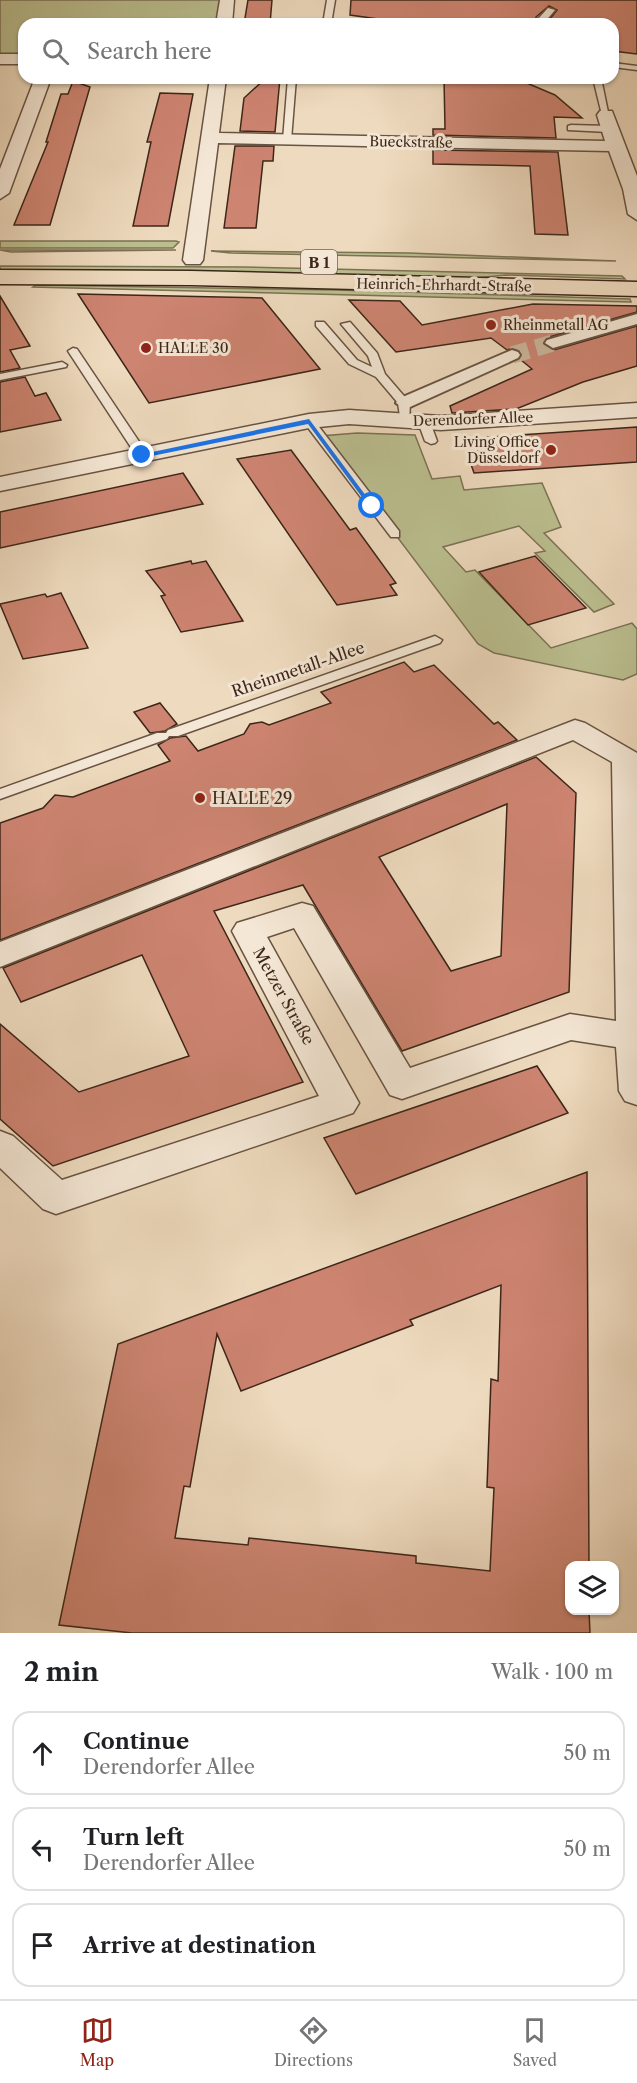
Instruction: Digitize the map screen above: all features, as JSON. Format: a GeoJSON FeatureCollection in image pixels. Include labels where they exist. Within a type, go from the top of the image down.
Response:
{"type":"FeatureCollection","features":[{"type":"Feature","properties":{"kind":"main road","name":"Heinrich-Ehrhardt-Straße"},"geometry":{"type":"LineString","coordinates":[[0,259],[193,260],[637,270]]}},
{"type":"Feature","properties":{"kind":"main road","name":"Heinrich-Ehrhardt-Straße"},"geometry":{"type":"LineString","coordinates":[[0,278],[191,278],[637,289]]}},
{"type":"Feature","properties":{"kind":"street"},"geometry":{"type":"LineString","coordinates":[[225,18],[227,0]]}},
{"type":"Feature","properties":{"kind":"street"},"geometry":{"type":"LineString","coordinates":[[0,59],[18,59]]}},
{"type":"Feature","properties":{"kind":"street"},"geometry":{"type":"LineString","coordinates":[[0,193],[41,84]]}},
{"type":"Feature","properties":{"kind":"street"},"geometry":{"type":"LineString","coordinates":[[193,260],[217,84]]}},
{"type":"Feature","properties":{"kind":"street"},"geometry":{"type":"LineString","coordinates":[[609,130],[637,201],[637,214]]}},
{"type":"Feature","properties":{"kind":"street","name":"Bueckstraße"},"geometry":{"type":"LineString","coordinates":[[210,138],[287,140],[609,130]]}},
{"type":"Feature","properties":{"kind":"street"},"geometry":{"type":"LineString","coordinates":[[553,343],[637,318]]}},
{"type":"Feature","properties":{"kind":"street"},"geometry":{"type":"LineString","coordinates":[[416,422],[512,355]]}},
{"type":"Feature","properties":{"kind":"street","name":"Derendorfer Allee"},"geometry":{"type":"LineString","coordinates":[[0,484],[309,421],[349,417],[416,422],[637,410]]}},
{"type":"Feature","properties":{"kind":"street"},"geometry":{"type":"LineString","coordinates":[[0,955],[575,729],[626,758],[633,1037],[637,1091]]}},
{"type":"Feature","properties":{"kind":"street","name":"Metzer Straße"},"geometry":{"type":"LineString","coordinates":[[0,1146],[56,1198],[341,1103],[248,931],[302,914],[402,1085],[570,1027],[633,1037]]}},
{"type":"Feature","properties":{"kind":"lane"},"geometry":{"type":"LineString","coordinates":[[328,18],[331,0]]}},
{"type":"Feature","properties":{"kind":"lane"},"geometry":{"type":"LineString","coordinates":[[543,18],[555,5]]}},
{"type":"Feature","properties":{"kind":"lane"},"geometry":{"type":"LineString","coordinates":[[619,66],[637,68]]}},
{"type":"Feature","properties":{"kind":"lane"},"geometry":{"type":"LineString","coordinates":[[287,140],[292,84]]}},
{"type":"Feature","properties":{"kind":"lane"},"geometry":{"type":"LineString","coordinates":[[571,128],[609,130],[598,84]]}},
{"type":"Feature","properties":{"kind":"lane"},"geometry":{"type":"LineString","coordinates":[[320,324],[353,362],[380,375]]}},
{"type":"Feature","properties":{"kind":"lane"},"geometry":{"type":"LineString","coordinates":[[346,324],[373,355],[380,375],[416,422]]}},
{"type":"Feature","properties":{"kind":"lane"},"geometry":{"type":"LineString","coordinates":[[73,351],[142,455]]}},
{"type":"Feature","properties":{"kind":"lane"},"geometry":{"type":"LineString","coordinates":[[0,377],[62,365]]}},
{"type":"Feature","properties":{"kind":"lane"},"geometry":{"type":"LineString","coordinates":[[309,421],[395,534]]}},
{"type":"Feature","properties":{"kind":"lane","name":"Rheinmetall-Allee"},"geometry":{"type":"LineString","coordinates":[[0,794],[435,640]]}},
{"type":"Feature","properties":{"kind":"green space"},"geometry":{"type":"Polygon","coordinates":[[[0,0],[220,0],[217,18],[18,18],[18,56],[0,56],[0,0]]]}},
{"type":"Feature","properties":{"kind":"green space"},"geometry":{"type":"Polygon","coordinates":[[[0,241],[179,242],[173,248],[0,248],[0,241]]]}},
{"type":"Feature","properties":{"kind":"green space"},"geometry":{"type":"Polygon","coordinates":[[[0,250],[176,250],[11,252],[0,250]]]}},
{"type":"Feature","properties":{"kind":"green space"},"geometry":{"type":"Polygon","coordinates":[[[211,251],[409,253],[616,261],[231,253],[211,251]]]}},
{"type":"Feature","properties":{"kind":"green space"},"geometry":{"type":"Polygon","coordinates":[[[0,266],[243,267],[622,276],[625,279],[506,275],[466,279],[264,273],[0,271],[0,266]]]}},
{"type":"Feature","properties":{"kind":"green space"},"geometry":{"type":"Polygon","coordinates":[[[36,285],[336,290],[630,299],[631,302],[33,287],[36,285]]]}},
{"type":"Feature","properties":{"kind":"green space"},"geometry":{"type":"Polygon","coordinates":[[[357,433],[415,435],[432,479],[460,476],[464,490],[542,483],[561,527],[544,533],[614,604],[594,612],[535,553],[545,551],[519,526],[443,547],[466,572],[475,570],[551,648],[632,623],[637,629],[637,674],[623,680],[494,653],[478,644],[321,436],[357,433]]]}},
{"type":"Feature","properties":{"kind":"building"},"geometry":{"type":"Polygon","coordinates":[[[248,0],[272,0],[270,18],[245,18],[248,0]]]}},
{"type":"Feature","properties":{"kind":"building"},"geometry":{"type":"Polygon","coordinates":[[[351,0],[637,0],[637,54],[619,52],[619,18],[551,18],[557,10],[549,6],[536,18],[371,18],[350,15],[351,0]]]}},
{"type":"Feature","properties":{"kind":"building"},"geometry":{"type":"Polygon","coordinates":[[[72,84],[90,87],[50,225],[14,225],[48,142],[46,142],[61,94],[68,94],[72,84]]]}},
{"type":"Feature","properties":{"kind":"building"},"geometry":{"type":"Polygon","coordinates":[[[259,84],[279,84],[275,132],[240,131],[244,98],[259,84]]]}},
{"type":"Feature","properties":{"kind":"building"},"geometry":{"type":"Polygon","coordinates":[[[444,84],[529,84],[555,95],[582,118],[554,117],[556,138],[433,135],[433,129],[445,129],[444,84]]]}},
{"type":"Feature","properties":{"kind":"building"},"geometry":{"type":"Polygon","coordinates":[[[160,93],[193,94],[168,226],[133,226],[151,142],[147,142],[160,93]]]}},
{"type":"Feature","properties":{"kind":"building"},"geometry":{"type":"Polygon","coordinates":[[[235,146],[274,146],[273,161],[263,161],[256,228],[224,228],[235,146]]]}},
{"type":"Feature","properties":{"kind":"building"},"geometry":{"type":"Polygon","coordinates":[[[433,150],[558,152],[568,235],[535,234],[530,166],[433,164],[433,150]]]}},
{"type":"Feature","properties":{"kind":"building","name":"HALLE 30"},"geometry":{"type":"Polygon","coordinates":[[[78,294],[262,298],[320,369],[149,403],[78,294]]]}},
{"type":"Feature","properties":{"kind":"building"},"geometry":{"type":"Polygon","coordinates":[[[0,296],[30,346],[10,350],[20,368],[0,372],[0,296]]]}},
{"type":"Feature","properties":{"kind":"building"},"geometry":{"type":"Polygon","coordinates":[[[349,300],[400,301],[422,325],[533,304],[637,306],[637,312],[546,338],[543,343],[554,350],[637,326],[637,366],[583,382],[516,409],[452,413],[450,406],[532,369],[520,359],[522,356],[520,351],[513,348],[507,350],[491,338],[396,352],[349,300]]]}},
{"type":"Feature","properties":{"kind":"building"},"geometry":{"type":"Polygon","coordinates":[[[25,377],[35,396],[46,393],[61,420],[0,432],[0,382],[25,377]]]}},
{"type":"Feature","properties":{"kind":"building","name":"Living Office Düsseldorf"},"geometry":{"type":"Polygon","coordinates":[[[637,427],[637,462],[474,473],[462,439],[637,427]]]}},
{"type":"Feature","properties":{"kind":"building"},"geometry":{"type":"Polygon","coordinates":[[[291,450],[350,530],[356,528],[396,583],[390,585],[397,595],[337,605],[237,459],[291,450]]]}},
{"type":"Feature","properties":{"kind":"building"},"geometry":{"type":"Polygon","coordinates":[[[183,473],[203,504],[0,548],[0,512],[183,473]]]}},
{"type":"Feature","properties":{"kind":"building"},"geometry":{"type":"Polygon","coordinates":[[[535,556],[586,608],[528,625],[479,572],[535,556]]]}},
{"type":"Feature","properties":{"kind":"building"},"geometry":{"type":"Polygon","coordinates":[[[191,561],[192,564],[206,561],[243,621],[181,632],[161,596],[165,595],[146,571],[191,561]]]}},
{"type":"Feature","properties":{"kind":"building"},"geometry":{"type":"Polygon","coordinates":[[[61,593],[88,648],[23,659],[0,604],[45,594],[47,597],[61,593]]]}},
{"type":"Feature","properties":{"kind":"building","name":"HALLE 29"},"geometry":{"type":"Polygon","coordinates":[[[404,662],[414,672],[434,665],[494,724],[498,722],[517,740],[0,940],[0,823],[43,808],[55,795],[73,797],[170,761],[158,745],[170,738],[186,736],[198,751],[244,734],[250,724],[262,722],[269,725],[331,703],[321,692],[404,662]]]}},
{"type":"Feature","properties":{"kind":"building"},"geometry":{"type":"Polygon","coordinates":[[[160,703],[177,724],[165,731],[150,733],[134,712],[160,703]]]}},
{"type":"Feature","properties":{"kind":"building"},"geometry":{"type":"Polygon","coordinates":[[[536,757],[576,793],[569,992],[402,1051],[303,885],[214,911],[303,1082],[53,1166],[0,1119],[0,1024],[79,1092],[189,1056],[142,955],[21,1002],[3,968],[536,757]],[[507,804],[379,857],[451,971],[501,956],[507,804]]]}},
{"type":"Feature","properties":{"kind":"building"},"geometry":{"type":"Polygon","coordinates":[[[537,1066],[568,1113],[356,1194],[324,1138],[537,1066]]]}},
{"type":"Feature","properties":{"kind":"building"},"geometry":{"type":"Polygon","coordinates":[[[587,1172],[589,1561],[565,1561],[565,1615],[589,1615],[590,1633],[132,1633],[59,1625],[118,1344],[587,1172]],[[501,1285],[410,1320],[413,1325],[241,1391],[217,1334],[190,1487],[184,1486],[175,1538],[248,1545],[249,1538],[416,1556],[416,1563],[490,1571],[494,1488],[487,1487],[491,1379],[498,1381],[501,1285]]]}},
{"type":"Feature","properties":{"kind":"tunnel"},"geometry":{"type":"LineString","coordinates":[[512,355],[553,343]]}},
{"type":"Feature","properties":{"kind":"place","name":"Rheinmetall AG"},"geometry":{"type":"Point","coordinates":[491,325]}},
{"type":"Feature","properties":{"kind":"place","name":"HALLE 30"},"geometry":{"type":"Point","coordinates":[146,348]}},
{"type":"Feature","properties":{"kind":"place","name":"Living Office Düsseldorf"},"geometry":{"type":"Point","coordinates":[551,450]}},
{"type":"Feature","properties":{"kind":"place","name":"HALLE 29"},"geometry":{"type":"Point","coordinates":[200,798]}},
{"type":"Feature","properties":{"kind":"route"},"geometry":{"type":"LineString","coordinates":[[142,455],[309,421],[372,506]]}}]}
